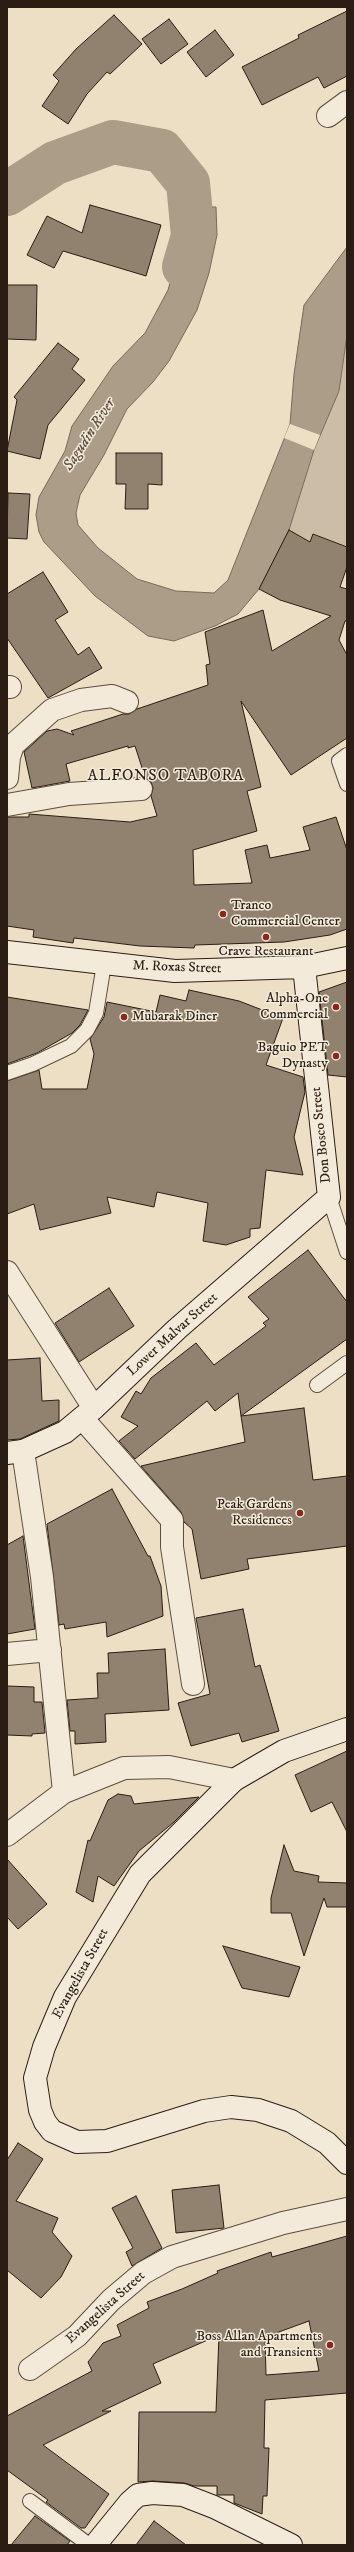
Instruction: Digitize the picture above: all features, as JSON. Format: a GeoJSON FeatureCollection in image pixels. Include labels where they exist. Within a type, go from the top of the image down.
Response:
{"type":"FeatureCollection","features":[{"type":"Feature","properties":{"kind":"street"},"geometry":{"type":"LineString","coordinates":[[328,116],[347,102]]}},
{"type":"Feature","properties":{"kind":"street"},"geometry":{"type":"LineString","coordinates":[[7,778],[14,745],[52,710],[82,700],[112,696],[127,702]]}},
{"type":"Feature","properties":{"kind":"street"},"geometry":{"type":"LineString","coordinates":[[7,805],[69,794],[141,789]]}},
{"type":"Feature","properties":{"kind":"street","name":"M. Roxas Street"},"geometry":{"type":"LineString","coordinates":[[7,952],[175,971],[304,967],[347,958]]}},
{"type":"Feature","properties":{"kind":"street","name":"Don Bosco Street"},"geometry":{"type":"LineString","coordinates":[[304,967],[329,1197]]}},
{"type":"Feature","properties":{"kind":"street","name":"Lower Malvar Street"},"geometry":{"type":"LineString","coordinates":[[15,1452],[64,1432],[88,1413],[177,1329],[329,1197]]}},
{"type":"Feature","properties":{"kind":"street"},"geometry":{"type":"LineString","coordinates":[[7,1272],[88,1413],[172,1520],[172,1547],[193,1684]]}},
{"type":"Feature","properties":{"kind":"street"},"geometry":{"type":"LineString","coordinates":[[15,1452],[42,1577],[64,1792]]}},
{"type":"Feature","properties":{"kind":"street"},"geometry":{"type":"LineString","coordinates":[[7,1654],[50,1650]]}},
{"type":"Feature","properties":{"kind":"street","name":"Evangelista Street"},"geometry":{"type":"LineString","coordinates":[[347,1728],[284,1751],[234,1780],[140,1874],[65,1997],[44,2047],[35,2078],[40,2110],[52,2131],[77,2142],[89,2144],[107,2141],[204,2111],[231,2107],[258,2110],[291,2120],[327,2143],[347,2162]]}},
{"type":"Feature","properties":{"kind":"street"},"geometry":{"type":"LineString","coordinates":[[7,1835],[64,1792],[124,1768],[169,1767],[234,1780]]}},
{"type":"Feature","properties":{"kind":"street","name":"Evangelista Street"},"geometry":{"type":"LineString","coordinates":[[30,2369],[77,2336],[111,2300],[142,2273],[172,2257],[283,2223],[347,2209]]}},
{"type":"Feature","properties":{"kind":"street"},"geometry":{"type":"LineString","coordinates":[[95,2545],[130,2502],[138,2495],[152,2493],[183,2495],[214,2507],[291,2545]]}},
{"type":"Feature","properties":{"kind":"lane"},"geometry":{"type":"LineString","coordinates":[[347,755],[339,761],[347,784]]}},
{"type":"Feature","properties":{"kind":"lane"},"geometry":{"type":"LineString","coordinates":[[7,1073],[33,1064],[71,1046],[87,1030],[96,1013],[104,964]]}},
{"type":"Feature","properties":{"kind":"lane","name":"Don Bosco Street"},"geometry":{"type":"LineString","coordinates":[[329,1197],[347,1252]]}},
{"type":"Feature","properties":{"kind":"lane"},"geometry":{"type":"LineString","coordinates":[[317,1385],[347,1363]]}},
{"type":"Feature","properties":{"kind":"lane"},"geometry":{"type":"LineString","coordinates":[[30,2501],[89,2545]]}},
{"type":"Feature","properties":{"kind":"shaded area"},"geometry":{"type":"Polygon","coordinates":[[[347,335],[347,547],[314,534],[310,542],[289,530],[314,450],[339,391],[347,335]]]}},
{"type":"Feature","properties":{"kind":"water"},"geometry":{"type":"Polygon","coordinates":[[[185,207],[216,207],[217,235],[209,273],[197,310],[169,361],[153,382],[127,409],[104,455],[80,495],[76,513],[78,525],[98,548],[137,579],[176,591],[214,593],[228,580],[290,424],[294,374],[304,305],[347,247],[347,335],[339,391],[314,450],[289,530],[259,589],[238,614],[215,626],[174,641],[148,636],[95,596],[44,542],[39,532],[36,515],[39,497],[65,451],[72,426],[113,366],[145,333],[168,290],[180,248],[185,207]]]}},
{"type":"Feature","properties":{"kind":"pier"},"geometry":{"type":"Polygon","coordinates":[[[290,424],[320,435],[314,450],[284,438],[290,424]]]}},
{"type":"Feature","properties":{"kind":"building"},"geometry":{"type":"Polygon","coordinates":[[[347,11],[347,76],[324,88],[318,77],[262,105],[242,67],[299,38],[298,35],[347,11]]]}},
{"type":"Feature","properties":{"kind":"building"},"geometry":{"type":"Polygon","coordinates":[[[114,15],[142,44],[110,74],[107,72],[87,94],[68,124],[42,106],[59,81],[53,75],[76,49],[114,15]]]}},
{"type":"Feature","properties":{"kind":"building"},"geometry":{"type":"Polygon","coordinates":[[[169,19],[188,44],[161,64],[142,39],[169,19]]]}},
{"type":"Feature","properties":{"kind":"building"},"geometry":{"type":"Polygon","coordinates":[[[215,30],[234,55],[206,77],[187,52],[215,30]]]}},
{"type":"Feature","properties":{"kind":"building"},"geometry":{"type":"Polygon","coordinates":[[[90,205],[161,225],[146,276],[63,251],[54,268],[27,255],[47,216],[82,233],[90,205]]]}},
{"type":"Feature","properties":{"kind":"building"},"geometry":{"type":"Polygon","coordinates":[[[7,285],[37,285],[36,340],[7,339],[7,285]]]}},
{"type":"Feature","properties":{"kind":"building"},"geometry":{"type":"Polygon","coordinates":[[[58,343],[79,359],[72,369],[85,380],[48,425],[40,459],[7,451],[17,400],[14,397],[58,343]]]}},
{"type":"Feature","properties":{"kind":"building"},"geometry":{"type":"Polygon","coordinates":[[[116,453],[162,453],[162,485],[148,484],[148,509],[125,509],[126,484],[116,484],[116,453]]]}},
{"type":"Feature","properties":{"kind":"building"},"geometry":{"type":"Polygon","coordinates":[[[8,493],[30,494],[27,539],[7,538],[8,493]]]}},
{"type":"Feature","properties":{"kind":"building"},"geometry":{"type":"Polygon","coordinates":[[[289,530],[310,542],[313,534],[347,547],[347,567],[340,587],[347,589],[347,621],[345,621],[339,640],[347,655],[347,738],[291,775],[241,701],[261,787],[247,791],[257,831],[193,850],[194,885],[252,883],[245,850],[267,845],[270,858],[310,850],[303,827],[336,817],[347,850],[347,929],[330,935],[284,942],[195,945],[194,948],[140,946],[74,938],[73,943],[33,937],[34,930],[7,926],[7,817],[29,817],[29,814],[130,822],[157,816],[151,796],[153,788],[151,782],[145,777],[135,746],[128,748],[128,746],[66,764],[70,781],[32,788],[24,752],[47,731],[57,729],[74,735],[71,731],[123,714],[129,714],[137,709],[208,685],[206,665],[210,664],[205,632],[263,610],[272,651],[331,616],[280,600],[259,589],[289,530]]]}},
{"type":"Feature","properties":{"kind":"building"},"geometry":{"type":"Polygon","coordinates":[[[43,572],[68,612],[55,620],[78,655],[89,647],[102,668],[48,698],[7,638],[7,594],[43,572]]]}},
{"type":"Feature","properties":{"kind":"building"},"geometry":{"type":"Polygon","coordinates":[[[347,982],[347,1077],[328,1075],[319,992],[347,982]]]}},
{"type":"Feature","properties":{"kind":"building"},"geometry":{"type":"Polygon","coordinates":[[[189,990],[239,1001],[283,1018],[266,1065],[303,1077],[305,1092],[294,1137],[303,1175],[266,1170],[260,1228],[250,1229],[250,1237],[226,1245],[203,1241],[208,1203],[157,1192],[154,1207],[107,1197],[111,1213],[40,1230],[34,1204],[7,1214],[7,1081],[39,1070],[42,1089],[87,1089],[94,1054],[90,1039],[104,1017],[107,1002],[156,1012],[160,995],[186,1001],[189,990]]]}},
{"type":"Feature","properties":{"kind":"building"},"geometry":{"type":"Polygon","coordinates":[[[7,997],[88,1010],[80,1025],[72,1033],[37,1053],[7,1064],[7,997]]]}},
{"type":"Feature","properties":{"kind":"building"},"geometry":{"type":"Polygon","coordinates":[[[308,1250],[347,1302],[347,1339],[241,1416],[238,1393],[215,1411],[207,1401],[135,1459],[119,1441],[138,1426],[121,1417],[136,1391],[141,1394],[151,1378],[196,1343],[214,1365],[266,1326],[263,1323],[269,1319],[248,1297],[308,1250]]]}},
{"type":"Feature","properties":{"kind":"building"},"geometry":{"type":"Polygon","coordinates":[[[109,1288],[134,1326],[79,1362],[55,1323],[109,1288]]]}},
{"type":"Feature","properties":{"kind":"building"},"geometry":{"type":"Polygon","coordinates":[[[40,1358],[42,1401],[59,1400],[59,1421],[20,1439],[7,1440],[7,1360],[40,1358]]]}},
{"type":"Feature","properties":{"kind":"building"},"geometry":{"type":"Polygon","coordinates":[[[304,1408],[313,1480],[347,1476],[347,1546],[247,1559],[249,1569],[201,1579],[192,1529],[184,1522],[181,1512],[141,1466],[245,1442],[241,1416],[304,1408]]]}},
{"type":"Feature","properties":{"kind":"building"},"geometry":{"type":"Polygon","coordinates":[[[112,1489],[148,1556],[150,1556],[161,1586],[163,1616],[107,1637],[106,1622],[65,1629],[64,1624],[59,1625],[47,1524],[112,1489]]]}},
{"type":"Feature","properties":{"kind":"building"},"geometry":{"type":"Polygon","coordinates":[[[23,1536],[35,1629],[7,1634],[7,1545],[23,1536]]]}},
{"type":"Feature","properties":{"kind":"building"},"geometry":{"type":"Polygon","coordinates":[[[243,1609],[255,1667],[260,1665],[279,1731],[242,1742],[239,1733],[191,1746],[178,1703],[210,1694],[196,1618],[243,1609]]]}},
{"type":"Feature","properties":{"kind":"building"},"geometry":{"type":"Polygon","coordinates":[[[165,1649],[169,1710],[105,1714],[106,1742],[75,1744],[75,1731],[70,1731],[67,1700],[98,1698],[97,1673],[109,1673],[108,1653],[165,1649]]]}},
{"type":"Feature","properties":{"kind":"building"},"geometry":{"type":"Polygon","coordinates":[[[7,1686],[34,1687],[34,1702],[42,1702],[45,1733],[32,1734],[32,1736],[7,1735],[7,1686]]]}},
{"type":"Feature","properties":{"kind":"building"},"geometry":{"type":"Polygon","coordinates":[[[347,1751],[347,1832],[332,1802],[311,1812],[295,1775],[347,1751]]]}},
{"type":"Feature","properties":{"kind":"building"},"geometry":{"type":"Polygon","coordinates":[[[118,1794],[131,1796],[134,1804],[199,1797],[174,1822],[139,1851],[114,1886],[98,1876],[93,1902],[76,1892],[88,1840],[90,1841],[108,1800],[118,1794]]]}},
{"type":"Feature","properties":{"kind":"building"},"geometry":{"type":"Polygon","coordinates":[[[284,1845],[294,1871],[319,1876],[318,1882],[347,1883],[347,1907],[327,1907],[324,1898],[304,1956],[291,1913],[271,1913],[271,1898],[284,1845]]]}},
{"type":"Feature","properties":{"kind":"building"},"geometry":{"type":"Polygon","coordinates":[[[7,1859],[47,1904],[18,1929],[7,1917],[7,1859]]]}},
{"type":"Feature","properties":{"kind":"building"},"geometry":{"type":"Polygon","coordinates":[[[223,1946],[300,1967],[289,1997],[242,1988],[223,1946]]]}},
{"type":"Feature","properties":{"kind":"building"},"geometry":{"type":"Polygon","coordinates":[[[18,2143],[43,2159],[16,2201],[58,2218],[52,2232],[72,2256],[61,2277],[41,2298],[7,2270],[7,2160],[18,2143]]]}},
{"type":"Feature","properties":{"kind":"building"},"geometry":{"type":"Polygon","coordinates":[[[219,2185],[224,2228],[176,2233],[172,2190],[219,2185]]]}},
{"type":"Feature","properties":{"kind":"building"},"geometry":{"type":"Polygon","coordinates":[[[136,2196],[162,2248],[132,2266],[126,2252],[133,2248],[112,2208],[136,2196]]]}},
{"type":"Feature","properties":{"kind":"building"},"geometry":{"type":"Polygon","coordinates":[[[347,2236],[347,2393],[265,2400],[264,2448],[269,2448],[267,2496],[263,2496],[262,2514],[234,2503],[234,2495],[217,2495],[217,2486],[194,2486],[184,2483],[153,2481],[138,2482],[139,2412],[216,2412],[219,2335],[153,2364],[161,2383],[102,2411],[111,2411],[43,2445],[109,2494],[85,2528],[81,2528],[46,2502],[48,2500],[7,2470],[7,2416],[92,2371],[88,2362],[103,2343],[121,2336],[117,2325],[149,2308],[147,2302],[182,2289],[218,2273],[217,2271],[271,2252],[272,2257],[347,2236]],[[309,2321],[265,2337],[266,2375],[319,2371],[309,2321]]]}},
{"type":"Feature","properties":{"kind":"building"},"geometry":{"type":"Polygon","coordinates":[[[35,2516],[70,2541],[67,2545],[11,2545],[35,2516]]]}},
{"type":"Feature","properties":{"kind":"building"},"geometry":{"type":"Polygon","coordinates":[[[154,2521],[186,2545],[136,2545],[154,2521]]]}},
{"type":"Feature","properties":{"kind":"waterway","name":"Sagudin River"},"geometry":{"type":"LineString","coordinates":[[7,194],[55,163],[113,142],[162,151],[188,183],[193,236],[184,267]]}},
{"type":"Feature","properties":{"kind":"place","name":"Tranco Commercial Center"},"geometry":{"type":"Point","coordinates":[223,914]}},
{"type":"Feature","properties":{"kind":"place","name":"Crave Restaurant"},"geometry":{"type":"Point","coordinates":[266,937]}},
{"type":"Feature","properties":{"kind":"place","name":"Alpha-One Commercial"},"geometry":{"type":"Point","coordinates":[336,1007]}},
{"type":"Feature","properties":{"kind":"place","name":"Mubarak Diner"},"geometry":{"type":"Point","coordinates":[124,1017]}},
{"type":"Feature","properties":{"kind":"place","name":"Baguio PET Dynasty"},"geometry":{"type":"Point","coordinates":[336,1056]}},
{"type":"Feature","properties":{"kind":"place","name":"Peak Gardens Residences"},"geometry":{"type":"Point","coordinates":[300,1513]}},
{"type":"Feature","properties":{"kind":"place","name":"Boss Allan Apartments and Transients"},"geometry":{"type":"Point","coordinates":[330,2345]}},
{"type":"Feature","properties":{"kind":"district","name":"ALFONSO TABORA"},"geometry":{"type":"Point","coordinates":[166,777]}}]}
